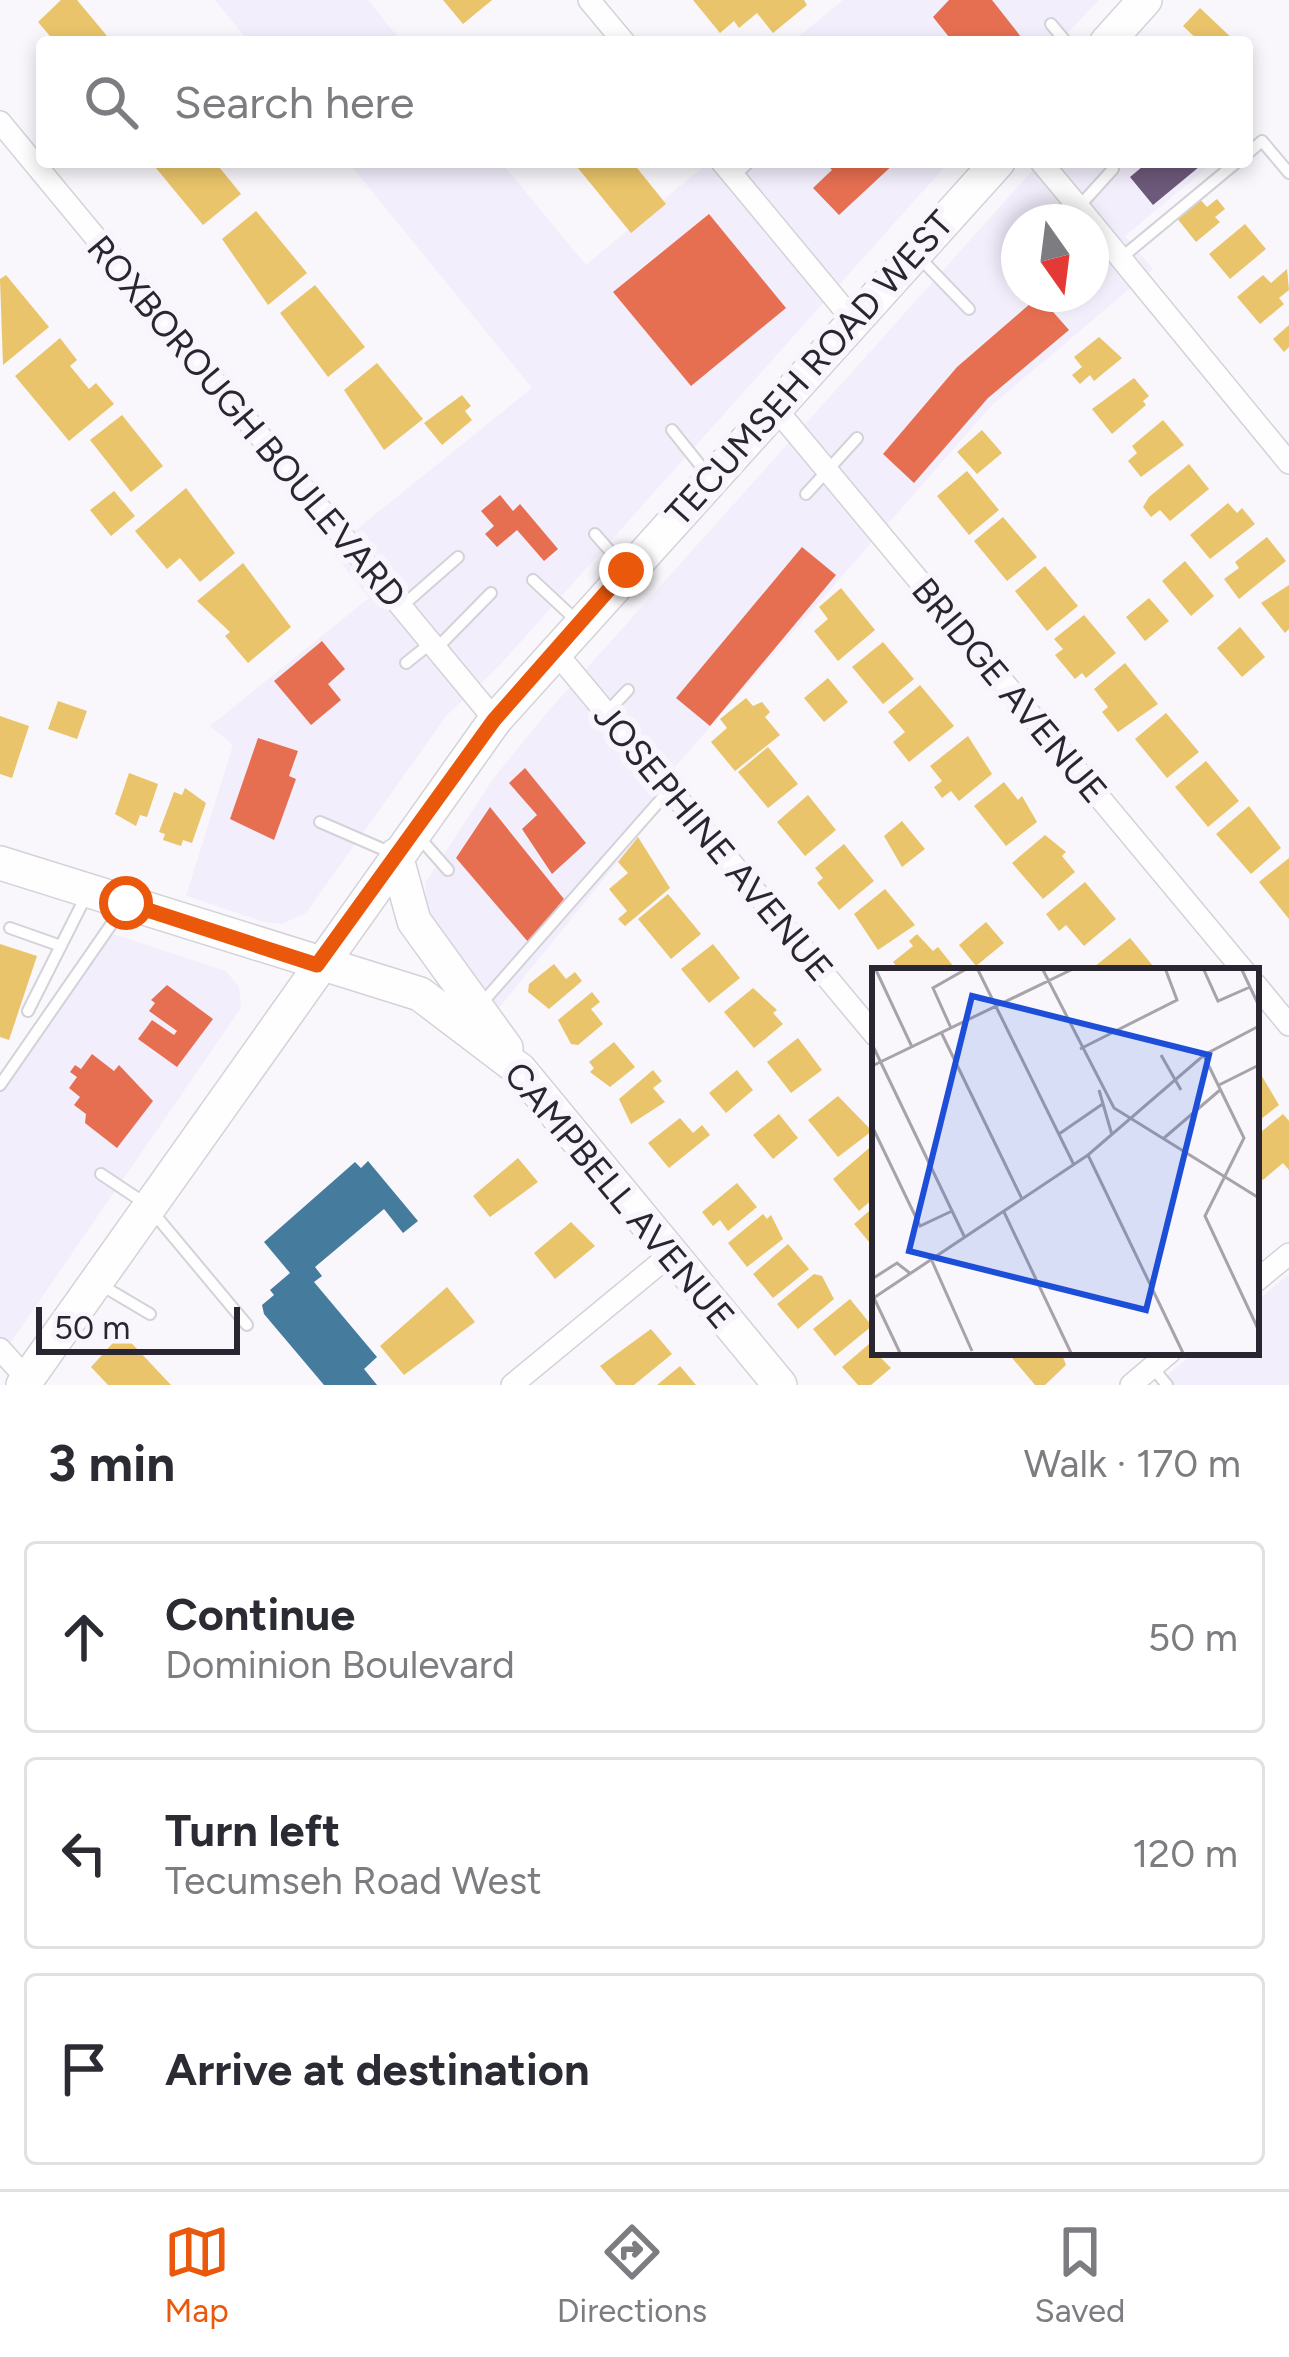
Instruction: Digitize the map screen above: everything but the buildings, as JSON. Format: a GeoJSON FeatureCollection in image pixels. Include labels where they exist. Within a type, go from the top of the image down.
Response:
{"type":"FeatureCollection","features":[{"type":"Feature","properties":{"kind":"main road"},"geometry":{"type":"LineString","coordinates":[[1123,36],[1145,0]]}},
{"type":"Feature","properties":{"kind":"main road","name":"TECUMSEH ROAD WEST"},"geometry":{"type":"LineString","coordinates":[[25,1383],[146,1204],[494,720],[992,168]]}},
{"type":"Feature","properties":{"kind":"main road"},"geometry":{"type":"LineString","coordinates":[[405,842],[415,921],[520,1070]]}},
{"type":"Feature","properties":{"kind":"main road","name":"CAMPBELL AVENUE"},"geometry":{"type":"LineString","coordinates":[[0,863],[420,994],[520,1070],[779,1385]]}},
{"type":"Feature","properties":{"kind":"street"},"geometry":{"type":"LineString","coordinates":[[589,0],[619,36]]}},
{"type":"Feature","properties":{"kind":"street","name":"ROXBOROUGH BOULEVARD"},"geometry":{"type":"LineString","coordinates":[[0,122],[36,166]]}},
{"type":"Feature","properties":{"kind":"street","name":"ROXBOROUGH BOULEVARD"},"geometry":{"type":"LineString","coordinates":[[38,168],[494,720]]}},
{"type":"Feature","properties":{"kind":"street"},"geometry":{"type":"LineString","coordinates":[[736,168],[853,320]]}},
{"type":"Feature","properties":{"kind":"street"},"geometry":{"type":"LineString","coordinates":[[1045,168],[1071,204]]}},
{"type":"Feature","properties":{"kind":"street"},"geometry":{"type":"LineString","coordinates":[[1109,246],[1289,463]]}},
{"type":"Feature","properties":{"kind":"street","name":"BRIDGE AVENUE"},"geometry":{"type":"LineString","coordinates":[[776,409],[1241,968]]}},
{"type":"Feature","properties":{"kind":"street","name":"JOSEPHINE AVENUE"},"geometry":{"type":"LineString","coordinates":[[554,649],[872,1031]]}},
{"type":"Feature","properties":{"kind":"street"},"geometry":{"type":"LineString","coordinates":[[1259,989],[1289,1024]]}},
{"type":"Feature","properties":{"kind":"street"},"geometry":{"type":"LineString","coordinates":[[512,1385],[671,1254]]}},
{"type":"Feature","properties":{"kind":"street"},"geometry":{"type":"LineString","coordinates":[[1259,1279],[1289,1254]]}},
{"type":"Feature","properties":{"kind":"street"},"geometry":{"type":"LineString","coordinates":[[0,1349],[25,1383]]}},
{"type":"Feature","properties":{"kind":"street"},"geometry":{"type":"LineString","coordinates":[[1131,1385],[1154,1357]]}},
{"type":"Feature","properties":{"kind":"lane"},"geometry":{"type":"LineString","coordinates":[[1052,24],[1061,36]]}},
{"type":"Feature","properties":{"kind":"lane"},"geometry":{"type":"LineString","coordinates":[[1253,149],[1262,141],[1289,173]]}},
{"type":"Feature","properties":{"kind":"lane"},"geometry":{"type":"LineString","coordinates":[[1121,258],[1230,168]]}},
{"type":"Feature","properties":{"kind":"lane"},"geometry":{"type":"LineString","coordinates":[[1090,204],[1114,169]]}},
{"type":"Feature","properties":{"kind":"lane"},"geometry":{"type":"LineString","coordinates":[[914,253],[970,309]]}},
{"type":"Feature","properties":{"kind":"lane"},"geometry":{"type":"LineString","coordinates":[[672,430],[710,477]]}},
{"type":"Feature","properties":{"kind":"lane"},"geometry":{"type":"LineString","coordinates":[[806,494],[857,438]]}},
{"type":"Feature","properties":{"kind":"lane"},"geometry":{"type":"LineString","coordinates":[[595,534],[626,570]]}},
{"type":"Feature","properties":{"kind":"lane"},"geometry":{"type":"LineString","coordinates":[[401,607],[458,556]]}},
{"type":"Feature","properties":{"kind":"lane"},"geometry":{"type":"LineString","coordinates":[[533,580],[578,622]]}},
{"type":"Feature","properties":{"kind":"lane"},"geometry":{"type":"LineString","coordinates":[[406,663],[433,646],[491,593]]}},
{"type":"Feature","properties":{"kind":"lane"},"geometry":{"type":"LineString","coordinates":[[607,713],[628,690]]}},
{"type":"Feature","properties":{"kind":"lane"},"geometry":{"type":"LineString","coordinates":[[479,1006],[670,790]]}},
{"type":"Feature","properties":{"kind":"lane"},"geometry":{"type":"LineString","coordinates":[[320,821],[405,842],[448,870]]}},
{"type":"Feature","properties":{"kind":"lane"},"geometry":{"type":"LineString","coordinates":[[28,1011],[88,891]]}},
{"type":"Feature","properties":{"kind":"lane"},"geometry":{"type":"LineString","coordinates":[[0,1085],[126,903]]}},
{"type":"Feature","properties":{"kind":"lane"},"geometry":{"type":"LineString","coordinates":[[10,928],[61,946]]}},
{"type":"Feature","properties":{"kind":"lane"},"geometry":{"type":"LineString","coordinates":[[101,1174],[146,1204],[247,1325]]}},
{"type":"Feature","properties":{"kind":"lane"},"geometry":{"type":"LineString","coordinates":[[95,1281],[150,1314]]}},
{"type":"Feature","properties":{"kind":"lane"},"geometry":{"type":"LineString","coordinates":[[1154,1357],[1167,1385]]}},
{"type":"Feature","properties":{"kind":"shaded area"},"geometry":{"type":"Polygon","coordinates":[[[215,0],[368,0],[397,36],[244,36],[215,0]]]}},
{"type":"Feature","properties":{"kind":"shaded area"},"geometry":{"type":"Polygon","coordinates":[[[843,0],[1099,0],[1065,36],[799,36],[843,0]]]}},
{"type":"Feature","properties":{"kind":"shaded area"},"geometry":{"type":"Polygon","coordinates":[[[353,168],[506,168],[586,265],[702,168],[944,168],[499,666],[447,715],[306,913],[282,924],[264,922],[186,896],[233,745],[210,726],[369,598],[331,550],[532,388],[353,168]]]}},
{"type":"Feature","properties":{"kind":"shaded area"},"geometry":{"type":"Polygon","coordinates":[[[1035,168],[1207,168],[1125,236],[1153,269],[1109,306],[1109,204],[1002,204],[1035,168]]]}},
{"type":"Feature","properties":{"kind":"shaded area"},"geometry":{"type":"Polygon","coordinates":[[[1001,206],[1001,312],[1102,312],[991,406],[675,767],[684,780],[498,1009],[428,921],[425,883],[493,779],[544,716],[1001,206]]]}},
{"type":"Feature","properties":{"kind":"shaded area"},"geometry":{"type":"Polygon","coordinates":[[[104,931],[226,971],[239,987],[241,1008],[0,1358],[0,1081],[104,931]]]}},
{"type":"Feature","properties":{"kind":"shaded area"},"geometry":{"type":"Polygon","coordinates":[[[1289,1274],[1289,1385],[1155,1385],[1191,1355],[1259,1355],[1259,1299],[1289,1274]]]}},
{"type":"Feature","properties":{"kind":"route"},"geometry":{"type":"LineString","coordinates":[[126,903],[317,965],[494,720],[626,570]]}}]}
